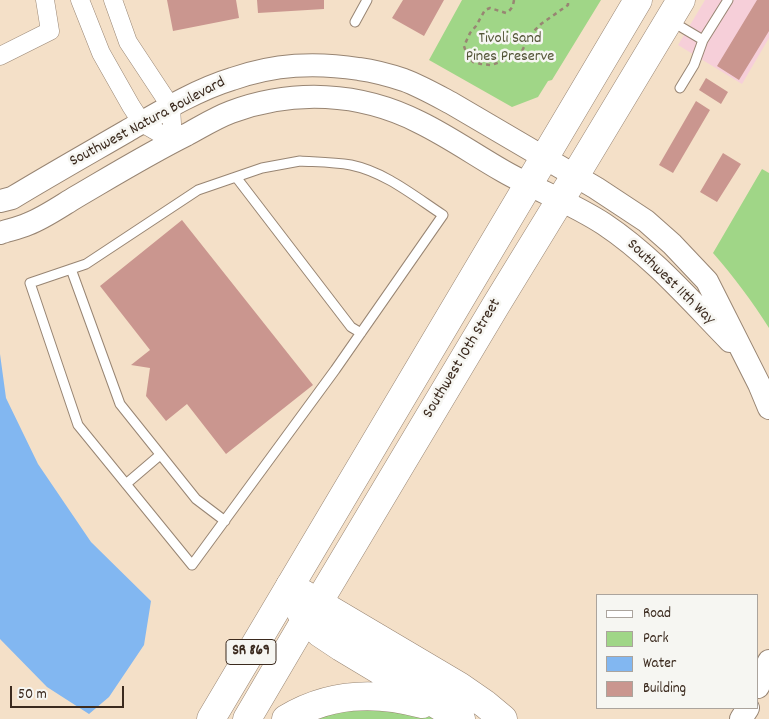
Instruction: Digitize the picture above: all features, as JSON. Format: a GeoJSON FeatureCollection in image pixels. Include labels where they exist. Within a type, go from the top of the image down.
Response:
{"type":"FeatureCollection","features":[{"type":"Feature","properties":{"kind":"main road","name":"Southwest 10th Street"},"geometry":{"type":"LineString","coordinates":[[211,719],[638,0]]}},
{"type":"Feature","properties":{"kind":"main road","name":"Southwest 10th Street"},"geometry":{"type":"LineString","coordinates":[[247,719],[675,10]]}},
{"type":"Feature","properties":{"kind":"main road"},"geometry":{"type":"LineString","coordinates":[[290,586],[295,600],[312,612],[459,686],[486,704],[503,719]]}},
{"type":"Feature","properties":{"kind":"main road"},"geometry":{"type":"LineString","coordinates":[[312,612],[320,633],[456,716]]}},
{"type":"Feature","properties":{"kind":"main road"},"geometry":{"type":"LineString","coordinates":[[286,719],[316,704],[358,696],[399,698],[456,716]]}},
{"type":"Feature","properties":{"kind":"street"},"geometry":{"type":"LineString","coordinates":[[0,56],[50,31],[45,0]]}},
{"type":"Feature","properties":{"kind":"street"},"geometry":{"type":"LineString","coordinates":[[80,0],[102,53],[142,123],[173,142]]}},
{"type":"Feature","properties":{"kind":"street"},"geometry":{"type":"LineString","coordinates":[[113,0],[128,42],[171,107],[173,142]]}},
{"type":"Feature","properties":{"kind":"street","name":"Southwest Natura Boulevard"},"geometry":{"type":"LineString","coordinates":[[0,201],[12,198],[196,94],[231,79],[267,69],[294,65],[322,64],[376,72],[428,90],[575,176]]}},
{"type":"Feature","properties":{"kind":"street","name":"Southwest Natura Boulevard"},"geometry":{"type":"LineString","coordinates":[[0,233],[30,223],[173,142],[229,113],[255,104],[309,96],[337,97],[377,105],[403,114],[428,126],[528,185],[560,201]]}},
{"type":"Feature","properties":{"kind":"street","name":"Southwest 11th Way"},"geometry":{"type":"LineString","coordinates":[[575,176],[646,221],[672,244],[707,281],[759,384],[769,408]]}},
{"type":"Feature","properties":{"kind":"street","name":"Southwest 11th Way"},"geometry":{"type":"LineString","coordinates":[[560,201],[604,224],[653,263],[746,358]]}},
{"type":"Feature","properties":{"kind":"street"},"geometry":{"type":"LineString","coordinates":[[759,685],[769,661]]}},
{"type":"Feature","properties":{"kind":"lane"},"geometry":{"type":"LineString","coordinates":[[355,22],[367,0]]}},
{"type":"Feature","properties":{"kind":"lane"},"geometry":{"type":"LineString","coordinates":[[680,88],[694,65],[703,40],[728,0]]}},
{"type":"Feature","properties":{"kind":"lane"},"geometry":{"type":"LineString","coordinates":[[675,10],[703,40]]}},
{"type":"Feature","properties":{"kind":"lane"},"geometry":{"type":"LineString","coordinates":[[300,161],[326,162],[351,166],[375,173],[393,182],[443,215],[362,333],[192,565],[78,425],[30,283],[86,264],[198,190],[236,177],[262,168],[300,161]]}},
{"type":"Feature","properties":{"kind":"lane"},"geometry":{"type":"LineString","coordinates":[[236,177],[351,327],[362,333]]}},
{"type":"Feature","properties":{"kind":"lane"},"geometry":{"type":"LineString","coordinates":[[71,269],[120,404],[196,499],[225,521]]}},
{"type":"Feature","properties":{"kind":"lane"},"geometry":{"type":"LineString","coordinates":[[126,484],[160,455]]}},
{"type":"Feature","properties":{"kind":"path"},"geometry":{"type":"LineString","coordinates":[[514,0],[511,10],[506,13],[490,8],[485,10],[464,46],[467,55],[473,62],[491,65],[513,58],[521,53],[529,37],[541,24],[562,10],[568,4],[568,0]]}},
{"type":"Feature","properties":{"kind":"shaded area"},"geometry":{"type":"Polygon","coordinates":[[[705,0],[769,0],[769,38],[742,84],[678,45],[705,0]]]}},
{"type":"Feature","properties":{"kind":"green space","name":"Tivoli Sand Pines Preserve"},"geometry":{"type":"Polygon","coordinates":[[[462,0],[601,0],[552,80],[548,81],[538,97],[512,107],[429,60],[462,0]]]}},
{"type":"Feature","properties":{"kind":"green space"},"geometry":{"type":"Polygon","coordinates":[[[762,169],[769,173],[769,328],[742,289],[713,253],[762,169]]]}},
{"type":"Feature","properties":{"kind":"green space"},"geometry":{"type":"Polygon","coordinates":[[[402,707],[439,719],[308,719],[332,710],[402,707]]]}},
{"type":"Feature","properties":{"kind":"water"},"geometry":{"type":"Polygon","coordinates":[[[0,354],[6,398],[38,464],[91,542],[151,601],[144,645],[109,697],[89,714],[47,687],[0,639],[0,354]]]}},
{"type":"Feature","properties":{"kind":"building"},"geometry":{"type":"Polygon","coordinates":[[[167,0],[236,0],[239,18],[173,31],[167,0]]]}},
{"type":"Feature","properties":{"kind":"building"},"geometry":{"type":"Polygon","coordinates":[[[257,0],[324,0],[324,9],[258,13],[257,0]]]}},
{"type":"Feature","properties":{"kind":"building"},"geometry":{"type":"Polygon","coordinates":[[[403,0],[444,0],[424,36],[392,18],[403,0]]]}},
{"type":"Feature","properties":{"kind":"building"},"geometry":{"type":"Polygon","coordinates":[[[757,0],[769,0],[769,31],[739,80],[717,66],[757,0]]]}},
{"type":"Feature","properties":{"kind":"building"},"geometry":{"type":"Polygon","coordinates":[[[706,78],[728,92],[721,104],[699,90],[706,78]]]}},
{"type":"Feature","properties":{"kind":"building"},"geometry":{"type":"Polygon","coordinates":[[[696,101],[710,110],[673,173],[659,165],[696,101]]]}},
{"type":"Feature","properties":{"kind":"building"},"geometry":{"type":"Polygon","coordinates":[[[723,153],[741,164],[717,202],[700,192],[723,153]]]}},
{"type":"Feature","properties":{"kind":"building"},"geometry":{"type":"Polygon","coordinates":[[[182,220],[313,385],[226,454],[187,404],[166,421],[146,396],[150,368],[131,365],[150,350],[100,286],[182,220]]]}}]}
